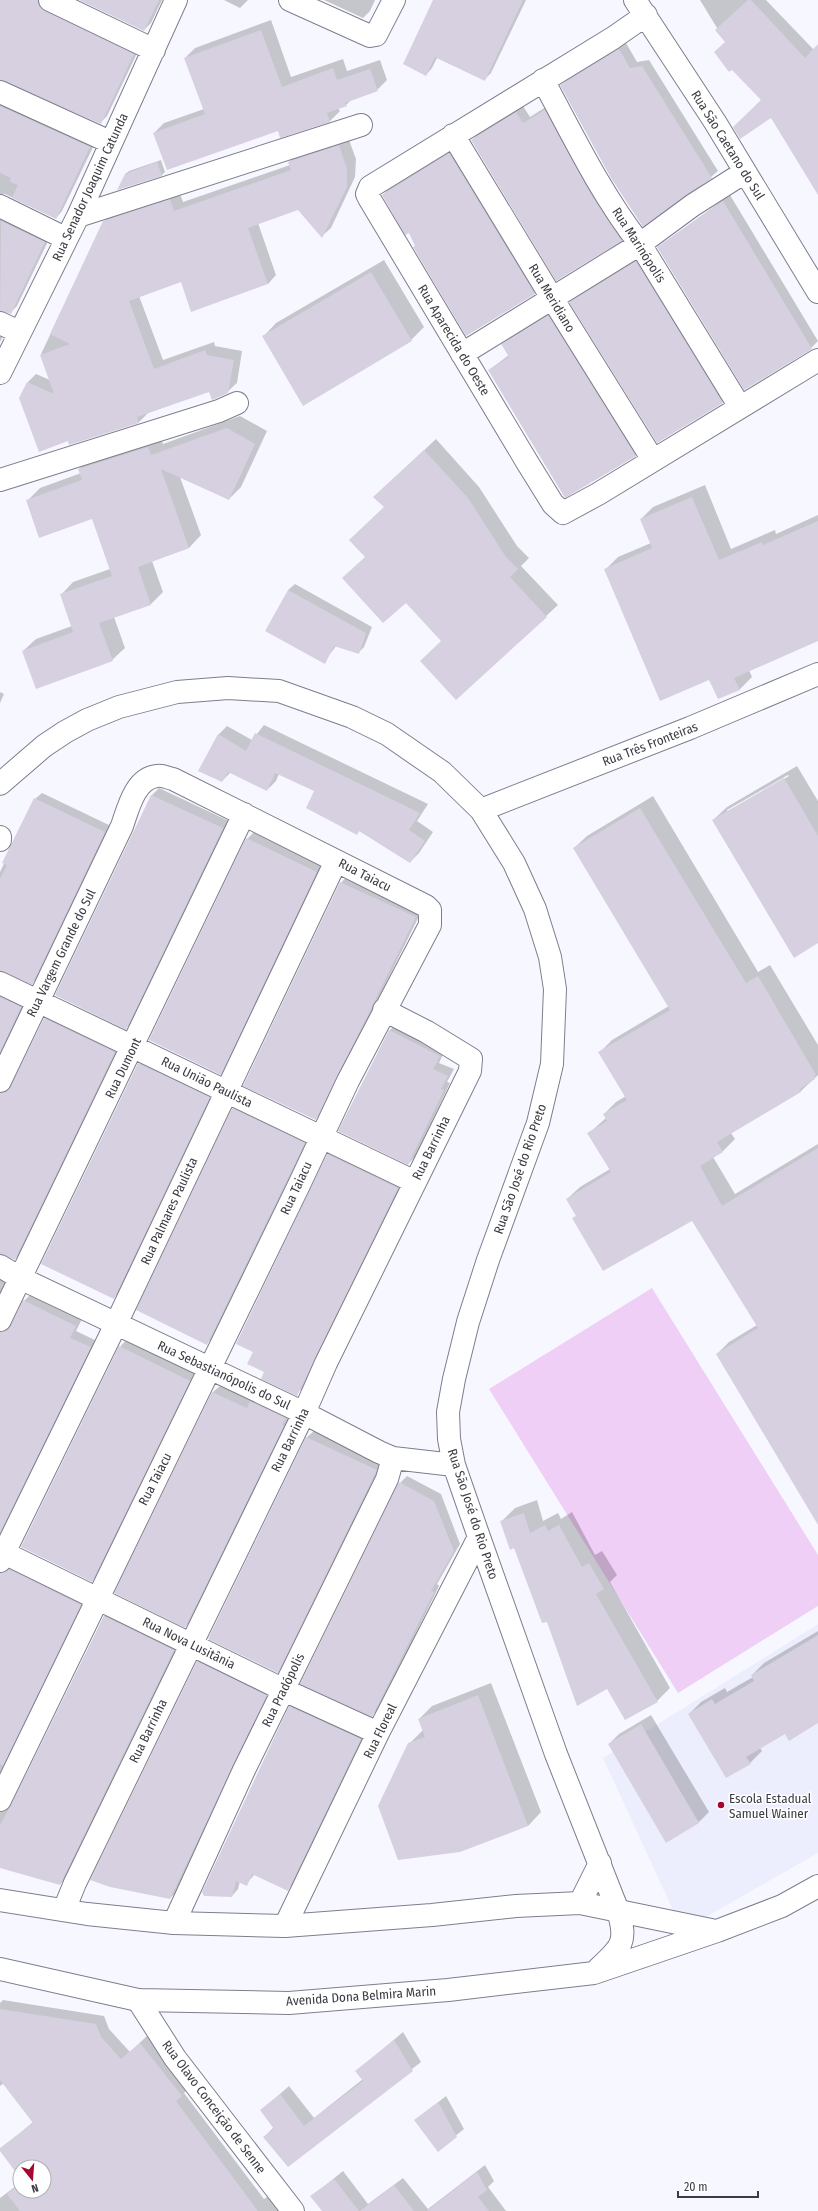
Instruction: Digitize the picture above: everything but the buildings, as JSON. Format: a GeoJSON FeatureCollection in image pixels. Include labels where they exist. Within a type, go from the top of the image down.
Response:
{"type":"FeatureCollection","features":[{"type":"Feature","properties":{"kind":"street"},"geometry":{"type":"LineString","coordinates":[[50,0],[154,50]]}},
{"type":"Feature","properties":{"kind":"street","name":"Rua Senador Joaquim Catunda"},"geometry":{"type":"LineString","coordinates":[[0,373],[10,328],[43,288],[65,238],[78,216],[110,142],[176,0]]}},
{"type":"Feature","properties":{"kind":"street"},"geometry":{"type":"LineString","coordinates":[[290,0],[370,36],[376,34],[394,0]]}},
{"type":"Feature","properties":{"kind":"street","name":"Rua Aparecida do Oeste"},"geometry":{"type":"LineString","coordinates":[[640,7],[613,38],[370,186],[367,194],[462,354],[558,511],[562,513],[571,510],[818,360]]}},
{"type":"Feature","properties":{"kind":"street","name":"Rua São Caetano do Sul"},"geometry":{"type":"LineString","coordinates":[[640,7],[715,122],[818,292]]}},
{"type":"Feature","properties":{"kind":"street","name":"Rua Marinópolis"},"geometry":{"type":"LineString","coordinates":[[542,80],[599,184],[622,220],[640,244],[740,407]]}},
{"type":"Feature","properties":{"kind":"street"},"geometry":{"type":"LineString","coordinates":[[0,92],[110,142]]}},
{"type":"Feature","properties":{"kind":"street"},"geometry":{"type":"LineString","coordinates":[[78,216],[361,125]]}},
{"type":"Feature","properties":{"kind":"street","name":"Rua Meridiano"},"geometry":{"type":"LineString","coordinates":[[454,136],[552,298],[653,460]]}},
{"type":"Feature","properties":{"kind":"street"},"geometry":{"type":"LineString","coordinates":[[462,354],[640,244],[692,205],[745,172]]}},
{"type":"Feature","properties":{"kind":"street"},"geometry":{"type":"LineString","coordinates":[[0,206],[65,238]]}},
{"type":"Feature","properties":{"kind":"street"},"geometry":{"type":"LineString","coordinates":[[0,480],[219,411],[237,403]]}},
{"type":"Feature","properties":{"kind":"street","name":"Rua Três Fronteiras"},"geometry":{"type":"LineString","coordinates":[[481,810],[690,728],[818,674]]}},
{"type":"Feature","properties":{"kind":"street","name":"Rua São José do Rio Preto"},"geometry":{"type":"LineString","coordinates":[[0,784],[44,746],[87,720],[119,707],[177,692],[228,688],[279,691],[352,717],[387,734],[442,772],[481,810],[514,863],[535,909],[550,957],[555,989],[552,1064],[538,1123],[488,1260],[468,1322],[454,1379],[448,1412],[449,1439],[454,1464],[556,1754],[600,1863],[623,1927],[623,1939],[617,1952],[594,1973]]}},
{"type":"Feature","properties":{"kind":"street","name":"Rua Taiacu"},"geometry":{"type":"LineString","coordinates":[[0,1800],[210,1368],[320,1137],[384,1010],[430,925],[430,910],[427,906],[173,779],[157,776],[147,779],[137,788],[122,826]]}},
{"type":"Feature","properties":{"kind":"street","name":"Rua Dumont"},"geometry":{"type":"LineString","coordinates":[[0,1320],[244,814]]}},
{"type":"Feature","properties":{"kind":"street","name":"Rua Vargem Grande do Sul"},"geometry":{"type":"LineString","coordinates":[[0,1081],[122,826]]}},
{"type":"Feature","properties":{"kind":"street","name":"Rua Palmares Paulista"},"geometry":{"type":"LineString","coordinates":[[1,1555],[116,1324],[336,861]]}},
{"type":"Feature","properties":{"kind":"street","name":"Rua União Paulista"},"geometry":{"type":"LineString","coordinates":[[0,983],[415,1182]]}},
{"type":"Feature","properties":{"kind":"street","name":"Rua Barrinha"},"geometry":{"type":"LineString","coordinates":[[64,1910],[82,1869],[470,1071],[472,1063],[471,1059],[459,1050],[384,1010]]}},
{"type":"Feature","properties":{"kind":"street","name":"Rua Sebastianópolis do Sul"},"geometry":{"type":"LineString","coordinates":[[0,1266],[20,1278],[304,1413],[394,1458],[454,1464]]}},
{"type":"Feature","properties":{"kind":"street","name":"Rua Pradópolis"},"geometry":{"type":"LineString","coordinates":[[174,1923],[244,1770],[387,1480],[394,1458]]}},
{"type":"Feature","properties":{"kind":"street","name":"Rua Floreal"},"geometry":{"type":"LineString","coordinates":[[285,1926],[378,1733],[479,1537]]}},
{"type":"Feature","properties":{"kind":"street","name":"Rua Nova Lusitânia"},"geometry":{"type":"LineString","coordinates":[[1,1555],[97,1598],[284,1690],[378,1733]]}},
{"type":"Feature","properties":{"kind":"street"},"geometry":{"type":"LineString","coordinates":[[580,1903],[600,1863]]}},
{"type":"Feature","properties":{"kind":"street","name":"Avenida Dona Belmira Marin"},"geometry":{"type":"LineString","coordinates":[[0,1969],[138,2000],[289,2003],[448,1990],[594,1973],[717,1931],[782,1906],[818,1886]]}},
{"type":"Feature","properties":{"kind":"street"},"geometry":{"type":"LineString","coordinates":[[0,1900],[64,1910],[174,1923],[285,1926],[432,1915],[516,1906],[580,1903],[717,1931]]}},
{"type":"Feature","properties":{"kind":"street","name":"Rua Olavo Conceição de Senne"},"geometry":{"type":"LineString","coordinates":[[138,2000],[175,2058],[293,2211]]}},
{"type":"Feature","properties":{"kind":"shaded area"},"geometry":{"type":"Polygon","coordinates":[[[652,1288],[818,1555],[818,1606],[678,1693],[489,1389],[652,1288]]]}},
{"type":"Feature","properties":{"kind":"shaded area","name":"Escola Estadual Samuel Wainer"},"geometry":{"type":"Polygon","coordinates":[[[818,1624],[818,1853],[706,1917],[677,1919],[603,1758],[818,1624]]]}},
{"type":"Feature","properties":{"kind":"place","name":"Escola Estadual Samuel Wainer"},"geometry":{"type":"Point","coordinates":[721,1805]}}]}
